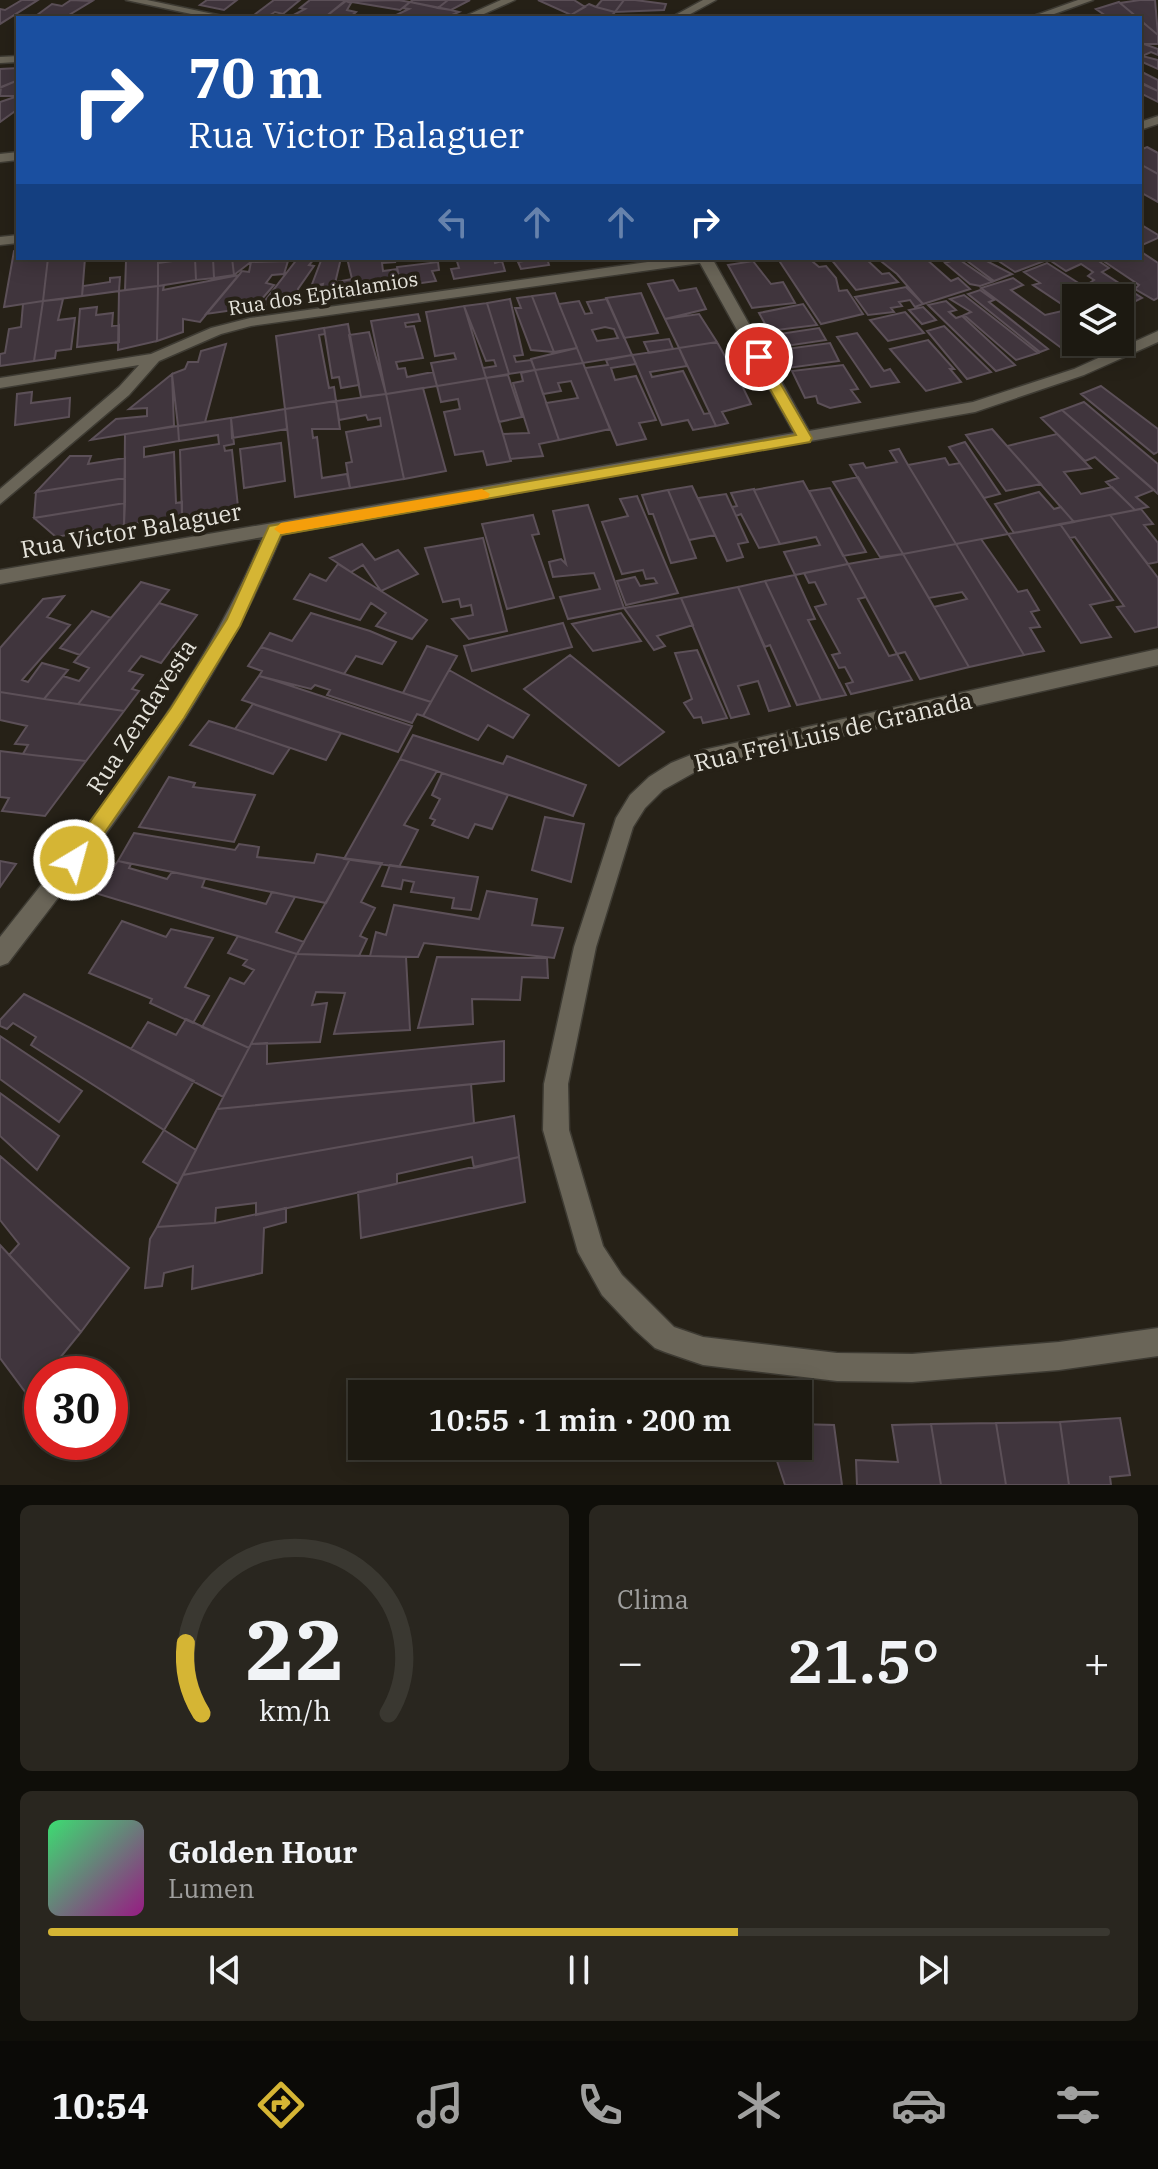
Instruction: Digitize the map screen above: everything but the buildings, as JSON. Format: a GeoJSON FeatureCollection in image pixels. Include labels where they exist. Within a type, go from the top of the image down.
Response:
{"type":"FeatureCollection","features":[{"type":"Feature","properties":{"kind":"street"},"geometry":{"type":"LineString","coordinates":[[131,0],[216,16]]}},
{"type":"Feature","properties":{"kind":"street"},"geometry":{"type":"LineString","coordinates":[[471,16],[510,0]]}},
{"type":"Feature","properties":{"kind":"street"},"geometry":{"type":"LineString","coordinates":[[679,16],[711,0]]}},
{"type":"Feature","properties":{"kind":"street"},"geometry":{"type":"LineString","coordinates":[[1039,16],[1088,0]]}},
{"type":"Feature","properties":{"kind":"street","name":"Rua dos Epitalamios"},"geometry":{"type":"LineString","coordinates":[[0,383],[154,358],[216,331],[250,322],[691,260]]}},
{"type":"Feature","properties":{"kind":"street"},"geometry":{"type":"LineString","coordinates":[[706,260],[805,438]]}},
{"type":"Feature","properties":{"kind":"street","name":"Rua Victor Balaguer"},"geometry":{"type":"LineString","coordinates":[[0,577],[975,407],[1092,367],[1158,336]]}},
{"type":"Feature","properties":{"kind":"street"},"geometry":{"type":"LineString","coordinates":[[0,498],[124,391],[154,358]]}},
{"type":"Feature","properties":{"kind":"street","name":"Rua Zendavesta"},"geometry":{"type":"LineString","coordinates":[[0,955],[92,837],[177,713],[234,622],[275,530]]}},
{"type":"Feature","properties":{"kind":"street","name":"Rua Frei Luis de Granada"},"geometry":{"type":"LineString","coordinates":[[1158,657],[703,759],[662,777],[630,810],[589,933],[556,1084],[556,1130],[587,1242],[605,1274],[665,1338],[703,1351],[837,1367],[912,1368],[1059,1356],[1158,1342]]}},
{"type":"Feature","properties":{"kind":"slow traffic"},"geometry":{"type":"LineString","coordinates":[[281,529],[482,494]]}},
{"type":"Feature","properties":{"kind":"route"},"geometry":{"type":"LineString","coordinates":[[74,860],[177,713],[234,622],[262,566],[275,530],[805,438],[759,357]]}}]}
